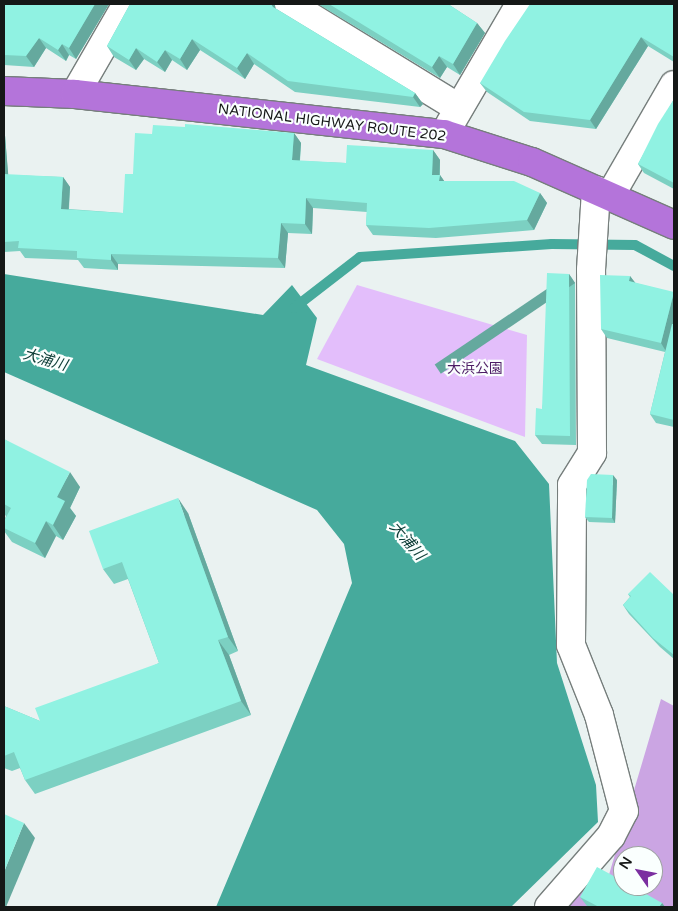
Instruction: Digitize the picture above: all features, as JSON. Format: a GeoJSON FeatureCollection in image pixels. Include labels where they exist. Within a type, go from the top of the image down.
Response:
{"type":"FeatureCollection","features":[{"type":"Feature","properties":{"kind":"highway","name":"NATIONAL HIGHWAY ROUTE 202"},"geometry":{"type":"LineString","coordinates":[[4,91],[75,94],[444,134],[532,162],[674,225]]}},
{"type":"Feature","properties":{"kind":"street"},"geometry":{"type":"LineString","coordinates":[[75,94],[127,4]]}},
{"type":"Feature","properties":{"kind":"street"},"geometry":{"type":"LineString","coordinates":[[289,4],[319,12],[459,108]]}},
{"type":"Feature","properties":{"kind":"street"},"geometry":{"type":"LineString","coordinates":[[444,134],[520,4]]}},
{"type":"Feature","properties":{"kind":"street"},"geometry":{"type":"LineString","coordinates":[[548,907],[611,836],[624,811],[599,716],[571,645],[572,485],[592,453],[591,270],[603,193],[674,85]]}},
{"type":"Feature","properties":{"kind":"green space","name":"大浜公園"},"geometry":{"type":"Polygon","coordinates":[[[357,285],[527,335],[525,437],[317,359],[357,285]]]}},
{"type":"Feature","properties":{"kind":"shaded area"},"geometry":{"type":"Polygon","coordinates":[[[661,699],[674,706],[674,907],[553,907],[608,878],[613,861],[613,896],[663,896],[663,846],[617,846],[661,699]]]}},
{"type":"Feature","properties":{"kind":"water","name":"大浦川"},"geometry":{"type":"Polygon","coordinates":[[[4,274],[263,315],[292,285],[317,318],[306,365],[515,441],[549,484],[557,663],[596,785],[598,822],[511,907],[216,907],[352,583],[344,544],[317,510],[4,372],[4,274]]]}},
{"type":"Feature","properties":{"kind":"building"},"geometry":{"type":"Polygon","coordinates":[[[4,4],[95,4],[69,48],[62,44],[58,50],[39,38],[26,56],[4,55],[4,4]]]}},
{"type":"Feature","properties":{"kind":"building"},"geometry":{"type":"Polygon","coordinates":[[[130,4],[271,4],[273,7],[415,93],[413,97],[288,81],[247,53],[237,68],[192,39],[180,59],[165,50],[157,62],[136,48],[129,60],[107,46],[130,4]]]}},
{"type":"Feature","properties":{"kind":"building"},"geometry":{"type":"Polygon","coordinates":[[[329,4],[448,4],[477,23],[453,64],[439,56],[432,67],[329,4]]]}},
{"type":"Feature","properties":{"kind":"building"},"geometry":{"type":"Polygon","coordinates":[[[530,4],[674,4],[674,57],[641,37],[590,120],[524,112],[480,83],[530,4]]]}},
{"type":"Feature","properties":{"kind":"building"},"geometry":{"type":"Polygon","coordinates":[[[674,99],[674,183],[638,164],[658,124],[674,99]]]}},
{"type":"Feature","properties":{"kind":"building"},"geometry":{"type":"Polygon","coordinates":[[[185,124],[294,133],[292,160],[346,163],[347,145],[433,150],[432,175],[440,175],[439,181],[514,181],[540,193],[527,220],[429,228],[366,225],[367,203],[306,198],[305,224],[281,223],[278,258],[111,254],[111,260],[77,258],[77,251],[18,248],[19,241],[4,242],[4,174],[63,177],[61,209],[123,213],[125,174],[133,174],[135,133],[152,134],[153,125],[185,127],[185,124]]]}},
{"type":"Feature","properties":{"kind":"building"},"geometry":{"type":"Polygon","coordinates":[[[547,273],[569,274],[570,436],[535,435],[536,408],[542,409],[547,273]]]}},
{"type":"Feature","properties":{"kind":"building"},"geometry":{"type":"Polygon","coordinates":[[[600,275],[630,276],[629,281],[674,292],[661,343],[601,329],[600,275]]]}},
{"type":"Feature","properties":{"kind":"building"},"geometry":{"type":"Polygon","coordinates":[[[672,324],[674,324],[674,420],[650,414],[672,324]]]}},
{"type":"Feature","properties":{"kind":"building"},"geometry":{"type":"Polygon","coordinates":[[[4,439],[70,472],[57,497],[65,501],[53,525],[46,521],[35,543],[4,528],[4,521],[11,508],[4,504],[4,439]]]}},
{"type":"Feature","properties":{"kind":"building"},"geometry":{"type":"Polygon","coordinates":[[[591,474],[613,475],[612,518],[585,517],[587,480],[591,474]]]}},
{"type":"Feature","properties":{"kind":"building"},"geometry":{"type":"Polygon","coordinates":[[[178,498],[228,637],[218,640],[241,701],[25,780],[14,752],[4,756],[4,706],[40,721],[35,708],[159,663],[122,562],[103,569],[89,531],[178,498]]]}},
{"type":"Feature","properties":{"kind":"building"},"geometry":{"type":"Polygon","coordinates":[[[650,572],[674,595],[674,655],[653,638],[623,605],[631,596],[628,594],[650,572]]]}},
{"type":"Feature","properties":{"kind":"building"},"geometry":{"type":"Polygon","coordinates":[[[4,814],[24,823],[4,872],[4,814]]]}},
{"type":"Feature","properties":{"kind":"building"},"geometry":{"type":"Polygon","coordinates":[[[597,867],[613,876],[613,896],[650,896],[662,903],[659,907],[599,907],[580,897],[597,867]]]}},
{"type":"Feature","properties":{"kind":"waterway"},"geometry":{"type":"LineString","coordinates":[[294,308],[360,257],[552,244],[635,245],[674,266]]}}]}
